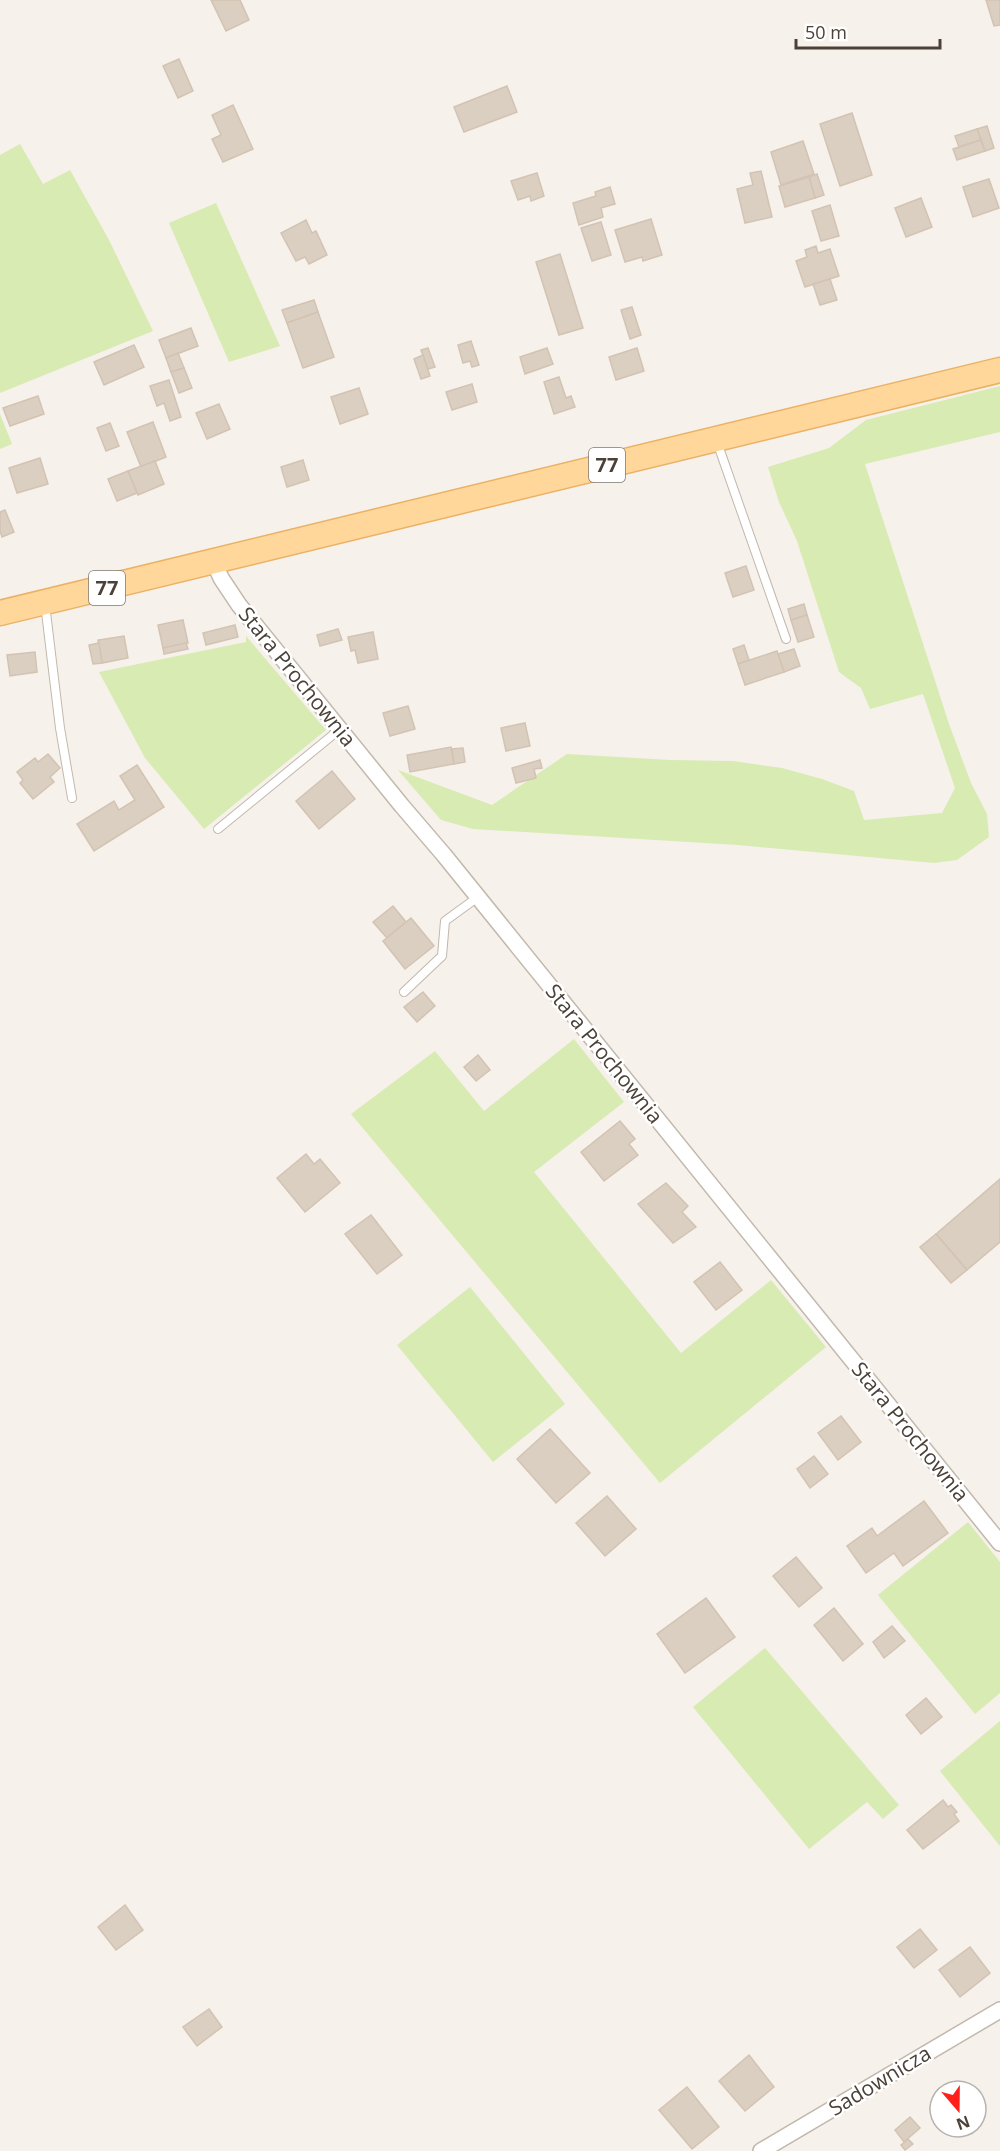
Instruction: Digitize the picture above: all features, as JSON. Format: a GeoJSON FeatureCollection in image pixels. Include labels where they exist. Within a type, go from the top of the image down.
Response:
{"type":"FeatureCollection","features":[{"type":"Feature","properties":{"kind":"main road","name":"77"},"geometry":{"type":"LineString","coordinates":[[0,613],[1000,370]]}},
{"type":"Feature","properties":{"kind":"street","name":"Stara Prochownia"},"geometry":{"type":"LineString","coordinates":[[214,562],[221,578],[239,605],[1000,1543]]}},
{"type":"Feature","properties":{"kind":"street","name":"Sadownicza"},"geometry":{"type":"LineString","coordinates":[[761,2151],[1000,2010]]}},
{"type":"Feature","properties":{"kind":"lane"},"geometry":{"type":"LineString","coordinates":[[716,438],[786,639]]}},
{"type":"Feature","properties":{"kind":"lane"},"geometry":{"type":"LineString","coordinates":[[44,603],[60,728],[72,798]]}},
{"type":"Feature","properties":{"kind":"lane"},"geometry":{"type":"LineString","coordinates":[[218,829],[340,729]]}},
{"type":"Feature","properties":{"kind":"lane"},"geometry":{"type":"LineString","coordinates":[[404,992],[442,956],[445,921],[477,897]]}},
{"type":"Feature","properties":{"kind":"green space"},"geometry":{"type":"Polygon","coordinates":[[[20,144],[43,184],[70,170],[109,240],[153,331],[0,393],[0,155],[20,144]]]}},
{"type":"Feature","properties":{"kind":"green space"},"geometry":{"type":"Polygon","coordinates":[[[216,203],[280,346],[229,362],[169,223],[216,203]]]}},
{"type":"Feature","properties":{"kind":"green space"},"geometry":{"type":"Polygon","coordinates":[[[1000,386],[1000,432],[865,464],[949,724],[971,783],[987,814],[989,837],[957,860],[934,863],[738,845],[473,829],[441,820],[398,770],[492,805],[567,754],[733,761],[782,768],[854,791],[864,820],[942,813],[955,788],[923,694],[870,709],[861,688],[839,672],[797,541],[779,502],[768,467],[829,448],[866,420],[1000,386]]]}},
{"type":"Feature","properties":{"kind":"green space"},"geometry":{"type":"Polygon","coordinates":[[[0,414],[12,444],[0,449],[0,414]]]}},
{"type":"Feature","properties":{"kind":"green space"},"geometry":{"type":"Polygon","coordinates":[[[246,636],[326,730],[204,829],[145,758],[99,672],[246,642],[246,636]]]}},
{"type":"Feature","properties":{"kind":"green space"},"geometry":{"type":"Polygon","coordinates":[[[574,1039],[624,1102],[534,1172],[681,1353],[771,1280],[826,1347],[660,1483],[351,1114],[435,1051],[484,1111],[574,1039]]]}},
{"type":"Feature","properties":{"kind":"green space"},"geometry":{"type":"Polygon","coordinates":[[[470,1287],[565,1404],[493,1462],[397,1345],[470,1287]]]}},
{"type":"Feature","properties":{"kind":"green space"},"geometry":{"type":"Polygon","coordinates":[[[968,1522],[1000,1562],[1000,1693],[975,1714],[878,1595],[968,1522]]]}},
{"type":"Feature","properties":{"kind":"green space"},"geometry":{"type":"Polygon","coordinates":[[[765,1648],[899,1805],[883,1819],[867,1802],[809,1849],[693,1707],[765,1648]]]}},
{"type":"Feature","properties":{"kind":"green space"},"geometry":{"type":"Polygon","coordinates":[[[1000,1721],[1000,1846],[940,1771],[1000,1721]]]}},
{"type":"Feature","properties":{"kind":"building"},"geometry":{"type":"Polygon","coordinates":[[[211,0],[240,0],[249,20],[226,31],[211,0]]]}},
{"type":"Feature","properties":{"kind":"building"},"geometry":{"type":"Polygon","coordinates":[[[986,0],[1000,0],[1000,25],[994,26],[986,0]]]}},
{"type":"Feature","properties":{"kind":"building"},"geometry":{"type":"Polygon","coordinates":[[[179,59],[193,91],[178,98],[163,66],[179,59]]]}},
{"type":"Feature","properties":{"kind":"building"},"geometry":{"type":"Polygon","coordinates":[[[507,86],[517,112],[464,132],[454,107],[507,86]]]}},
{"type":"Feature","properties":{"kind":"building"},"geometry":{"type":"Polygon","coordinates":[[[233,105],[253,149],[223,162],[212,139],[221,135],[212,115],[233,105]]]}},
{"type":"Feature","properties":{"kind":"building"},"geometry":{"type":"Polygon","coordinates":[[[852,113],[872,175],[840,186],[820,124],[852,113]]]}},
{"type":"Feature","properties":{"kind":"building"},"geometry":{"type":"Polygon","coordinates":[[[987,126],[994,148],[985,151],[977,129],[987,126]]]}},
{"type":"Feature","properties":{"kind":"building"},"geometry":{"type":"Polygon","coordinates":[[[977,129],[981,140],[959,147],[955,136],[977,129]]]}},
{"type":"Feature","properties":{"kind":"building"},"geometry":{"type":"Polygon","coordinates":[[[981,140],[985,151],[957,160],[953,149],[981,140]]]}},
{"type":"Feature","properties":{"kind":"building"},"geometry":{"type":"Polygon","coordinates":[[[803,141],[814,174],[781,185],[771,152],[803,141]]]}},
{"type":"Feature","properties":{"kind":"building"},"geometry":{"type":"Polygon","coordinates":[[[761,171],[772,217],[745,223],[737,189],[753,185],[750,173],[761,171]]]}},
{"type":"Feature","properties":{"kind":"building"},"geometry":{"type":"Polygon","coordinates":[[[537,173],[544,196],[531,201],[530,196],[518,200],[511,181],[537,173]]]}},
{"type":"Feature","properties":{"kind":"building"},"geometry":{"type":"Polygon","coordinates":[[[817,174],[824,195],[815,198],[809,177],[817,174]]]}},
{"type":"Feature","properties":{"kind":"building"},"geometry":{"type":"Polygon","coordinates":[[[809,177],[815,198],[785,207],[779,186],[809,177]]]}},
{"type":"Feature","properties":{"kind":"building"},"geometry":{"type":"Polygon","coordinates":[[[989,179],[999,208],[973,217],[963,187],[989,179]]]}},
{"type":"Feature","properties":{"kind":"building"},"geometry":{"type":"Polygon","coordinates":[[[610,187],[615,204],[601,208],[603,217],[579,225],[573,203],[596,196],[595,192],[610,187]]]}},
{"type":"Feature","properties":{"kind":"building"},"geometry":{"type":"Polygon","coordinates":[[[921,198],[932,227],[906,237],[895,208],[921,198]]]}},
{"type":"Feature","properties":{"kind":"building"},"geometry":{"type":"Polygon","coordinates":[[[830,205],[839,236],[821,241],[812,211],[830,205]]]}},
{"type":"Feature","properties":{"kind":"building"},"geometry":{"type":"Polygon","coordinates":[[[651,219],[662,255],[643,261],[642,257],[625,262],[615,230],[651,219]]]}},
{"type":"Feature","properties":{"kind":"building"},"geometry":{"type":"Polygon","coordinates":[[[306,220],[312,233],[316,231],[327,255],[309,264],[305,257],[296,261],[281,233],[306,220]]]}},
{"type":"Feature","properties":{"kind":"building"},"geometry":{"type":"Polygon","coordinates":[[[601,222],[611,255],[592,261],[581,228],[601,222]]]}},
{"type":"Feature","properties":{"kind":"building"},"geometry":{"type":"Polygon","coordinates":[[[816,246],[818,253],[830,249],[839,276],[805,287],[796,261],[807,257],[805,250],[816,246]]]}},
{"type":"Feature","properties":{"kind":"building"},"geometry":{"type":"Polygon","coordinates":[[[560,254],[583,328],[559,335],[536,262],[560,254]]]}},
{"type":"Feature","properties":{"kind":"building"},"geometry":{"type":"Polygon","coordinates":[[[830,279],[837,300],[820,305],[813,284],[830,279]]]}},
{"type":"Feature","properties":{"kind":"building"},"geometry":{"type":"Polygon","coordinates":[[[314,300],[318,312],[287,323],[282,310],[314,300]]]}},
{"type":"Feature","properties":{"kind":"building"},"geometry":{"type":"Polygon","coordinates":[[[632,307],[641,335],[630,339],[621,310],[632,307]]]}},
{"type":"Feature","properties":{"kind":"building"},"geometry":{"type":"Polygon","coordinates":[[[318,312],[334,357],[303,368],[287,323],[318,312]]]}},
{"type":"Feature","properties":{"kind":"building"},"geometry":{"type":"Polygon","coordinates":[[[191,328],[198,346],[166,358],[159,340],[191,328]]]}},
{"type":"Feature","properties":{"kind":"building"},"geometry":{"type":"Polygon","coordinates":[[[471,341],[479,365],[472,367],[470,361],[463,363],[458,345],[471,341]]]}},
{"type":"Feature","properties":{"kind":"building"},"geometry":{"type":"Polygon","coordinates":[[[134,345],[144,367],[104,385],[94,362],[134,345]]]}},
{"type":"Feature","properties":{"kind":"building"},"geometry":{"type":"Polygon","coordinates":[[[428,348],[435,367],[428,369],[421,350],[428,348]]]}},
{"type":"Feature","properties":{"kind":"building"},"geometry":{"type":"Polygon","coordinates":[[[547,348],[553,364],[525,374],[520,357],[547,348]]]}},
{"type":"Feature","properties":{"kind":"building"},"geometry":{"type":"Polygon","coordinates":[[[637,348],[644,371],[616,380],[609,357],[637,348]]]}},
{"type":"Feature","properties":{"kind":"building"},"geometry":{"type":"Polygon","coordinates":[[[178,353],[184,368],[171,372],[166,358],[178,353]]]}},
{"type":"Feature","properties":{"kind":"building"},"geometry":{"type":"Polygon","coordinates":[[[423,355],[430,376],[421,379],[414,359],[423,355]]]}},
{"type":"Feature","properties":{"kind":"building"},"geometry":{"type":"Polygon","coordinates":[[[184,368],[192,388],[179,393],[171,372],[184,368]]]}},
{"type":"Feature","properties":{"kind":"building"},"geometry":{"type":"Polygon","coordinates":[[[559,377],[566,398],[571,396],[575,407],[554,414],[544,382],[559,377]]]}},
{"type":"Feature","properties":{"kind":"building"},"geometry":{"type":"Polygon","coordinates":[[[169,380],[181,417],[170,421],[164,403],[157,406],[150,386],[169,380]]]}},
{"type":"Feature","properties":{"kind":"building"},"geometry":{"type":"Polygon","coordinates":[[[472,384],[477,402],[452,410],[446,392],[472,384]]]}},
{"type":"Feature","properties":{"kind":"building"},"geometry":{"type":"Polygon","coordinates":[[[359,388],[368,414],[340,424],[331,397],[359,388]]]}},
{"type":"Feature","properties":{"kind":"building"},"geometry":{"type":"Polygon","coordinates":[[[38,396],[44,414],[10,426],[3,408],[38,396]]]}},
{"type":"Feature","properties":{"kind":"building"},"geometry":{"type":"Polygon","coordinates":[[[219,404],[230,429],[207,439],[196,413],[219,404]]]}},
{"type":"Feature","properties":{"kind":"building"},"geometry":{"type":"Polygon","coordinates":[[[153,422],[166,457],[141,467],[127,432],[153,422]]]}},
{"type":"Feature","properties":{"kind":"building"},"geometry":{"type":"Polygon","coordinates":[[[110,423],[119,446],[106,451],[97,428],[110,423]]]}},
{"type":"Feature","properties":{"kind":"building"},"geometry":{"type":"Polygon","coordinates":[[[40,458],[48,484],[17,493],[9,468],[40,458]]]}},
{"type":"Feature","properties":{"kind":"building"},"geometry":{"type":"Polygon","coordinates":[[[303,460],[309,480],[287,487],[281,467],[303,460]]]}},
{"type":"Feature","properties":{"kind":"building"},"geometry":{"type":"Polygon","coordinates":[[[155,461],[164,484],[138,495],[128,471],[155,461]]]}},
{"type":"Feature","properties":{"kind":"building"},"geometry":{"type":"Polygon","coordinates":[[[128,471],[137,493],[117,501],[108,479],[128,471]]]}},
{"type":"Feature","properties":{"kind":"building"},"geometry":{"type":"Polygon","coordinates":[[[5,510],[14,532],[2,537],[0,512],[5,510]]]}},
{"type":"Feature","properties":{"kind":"building"},"geometry":{"type":"Polygon","coordinates":[[[746,566],[754,590],[733,597],[725,573],[746,566]]]}},
{"type":"Feature","properties":{"kind":"building"},"geometry":{"type":"Polygon","coordinates":[[[804,604],[807,615],[791,620],[788,609],[804,604]]]}},
{"type":"Feature","properties":{"kind":"building"},"geometry":{"type":"Polygon","coordinates":[[[807,615],[814,637],[798,642],[791,620],[807,615]]]}},
{"type":"Feature","properties":{"kind":"building"},"geometry":{"type":"Polygon","coordinates":[[[183,620],[188,643],[163,648],[158,625],[183,620]]]}},
{"type":"Feature","properties":{"kind":"building"},"geometry":{"type":"Polygon","coordinates":[[[235,625],[238,637],[206,645],[203,633],[235,625]]]}},
{"type":"Feature","properties":{"kind":"building"},"geometry":{"type":"Polygon","coordinates":[[[338,629],[342,640],[320,646],[317,635],[338,629]]]}},
{"type":"Feature","properties":{"kind":"building"},"geometry":{"type":"Polygon","coordinates":[[[373,632],[378,659],[358,663],[355,650],[351,651],[348,637],[373,632]]]}},
{"type":"Feature","properties":{"kind":"building"},"geometry":{"type":"Polygon","coordinates":[[[124,636],[128,658],[102,663],[98,640],[124,636]]]}},
{"type":"Feature","properties":{"kind":"building"},"geometry":{"type":"Polygon","coordinates":[[[99,643],[102,663],[93,664],[89,645],[99,643]]]}},
{"type":"Feature","properties":{"kind":"building"},"geometry":{"type":"Polygon","coordinates":[[[186,643],[188,649],[164,654],[163,648],[186,643]]]}},
{"type":"Feature","properties":{"kind":"building"},"geometry":{"type":"Polygon","coordinates":[[[744,645],[749,660],[738,664],[733,649],[744,645]]]}},
{"type":"Feature","properties":{"kind":"building"},"geometry":{"type":"Polygon","coordinates":[[[794,649],[800,666],[784,672],[778,654],[794,649]]]}},
{"type":"Feature","properties":{"kind":"building"},"geometry":{"type":"Polygon","coordinates":[[[777,651],[784,672],[745,685],[738,664],[777,651]]]}},
{"type":"Feature","properties":{"kind":"building"},"geometry":{"type":"Polygon","coordinates":[[[35,652],[37,672],[10,676],[7,655],[35,652]]]}},
{"type":"Feature","properties":{"kind":"building"},"geometry":{"type":"Polygon","coordinates":[[[408,706],[415,729],[390,736],[383,713],[408,706]]]}},
{"type":"Feature","properties":{"kind":"building"},"geometry":{"type":"Polygon","coordinates":[[[525,723],[530,746],[506,751],[501,728],[525,723]]]}},
{"type":"Feature","properties":{"kind":"building"},"geometry":{"type":"Polygon","coordinates":[[[451,747],[454,764],[410,772],[407,755],[451,747]]]}},
{"type":"Feature","properties":{"kind":"building"},"geometry":{"type":"Polygon","coordinates":[[[463,748],[465,762],[454,764],[452,749],[463,748]]]}},
{"type":"Feature","properties":{"kind":"building"},"geometry":{"type":"Polygon","coordinates":[[[48,754],[60,768],[50,777],[54,782],[33,799],[20,783],[23,780],[17,772],[35,758],[38,762],[48,754]]]}},
{"type":"Feature","properties":{"kind":"building"},"geometry":{"type":"Polygon","coordinates":[[[540,760],[542,768],[534,769],[536,778],[516,783],[512,768],[540,760]]]}},
{"type":"Feature","properties":{"kind":"building"},"geometry":{"type":"Polygon","coordinates":[[[137,765],[164,807],[94,851],[77,824],[114,801],[119,810],[135,800],[120,776],[137,765]]]}},
{"type":"Feature","properties":{"kind":"building"},"geometry":{"type":"Polygon","coordinates":[[[332,771],[355,799],[319,829],[296,801],[332,771]]]}},
{"type":"Feature","properties":{"kind":"building"},"geometry":{"type":"Polygon","coordinates":[[[393,906],[406,922],[387,938],[373,922],[393,906]]]}},
{"type":"Feature","properties":{"kind":"building"},"geometry":{"type":"Polygon","coordinates":[[[411,918],[434,946],[405,969],[383,941],[411,918]]]}},
{"type":"Feature","properties":{"kind":"building"},"geometry":{"type":"Polygon","coordinates":[[[423,992],[435,1006],[417,1022],[404,1007],[423,992]]]}},
{"type":"Feature","properties":{"kind":"building"},"geometry":{"type":"Polygon","coordinates":[[[478,1055],[490,1070],[476,1081],[464,1067],[478,1055]]]}},
{"type":"Feature","properties":{"kind":"building"},"geometry":{"type":"Polygon","coordinates":[[[620,1121],[635,1139],[629,1144],[638,1155],[604,1181],[581,1152],[620,1121]]]}},
{"type":"Feature","properties":{"kind":"building"},"geometry":{"type":"Polygon","coordinates":[[[306,1154],[314,1164],[320,1159],[340,1183],[305,1212],[277,1178],[306,1154]]]}},
{"type":"Feature","properties":{"kind":"building"},"geometry":{"type":"Polygon","coordinates":[[[1000,1179],[1000,1242],[967,1270],[936,1234],[1000,1179]]]}},
{"type":"Feature","properties":{"kind":"building"},"geometry":{"type":"Polygon","coordinates":[[[666,1183],[688,1206],[682,1212],[696,1227],[673,1243],[638,1204],[666,1183]]]}},
{"type":"Feature","properties":{"kind":"building"},"geometry":{"type":"Polygon","coordinates":[[[371,1215],[402,1255],[377,1274],[345,1234],[371,1215]]]}},
{"type":"Feature","properties":{"kind":"building"},"geometry":{"type":"Polygon","coordinates":[[[936,1234],[967,1270],[951,1283],[920,1247],[936,1234]]]}},
{"type":"Feature","properties":{"kind":"building"},"geometry":{"type":"Polygon","coordinates":[[[720,1262],[742,1290],[716,1310],[694,1282],[720,1262]]]}},
{"type":"Feature","properties":{"kind":"building"},"geometry":{"type":"Polygon","coordinates":[[[841,1416],[861,1442],[838,1460],[818,1433],[841,1416]]]}},
{"type":"Feature","properties":{"kind":"building"},"geometry":{"type":"Polygon","coordinates":[[[550,1429],[590,1473],[556,1503],[517,1459],[550,1429]]]}},
{"type":"Feature","properties":{"kind":"building"},"geometry":{"type":"Polygon","coordinates":[[[814,1456],[828,1474],[810,1488],[797,1469],[814,1456]]]}},
{"type":"Feature","properties":{"kind":"building"},"geometry":{"type":"Polygon","coordinates":[[[607,1496],[636,1529],[605,1556],[576,1523],[607,1496]]]}},
{"type":"Feature","properties":{"kind":"building"},"geometry":{"type":"Polygon","coordinates":[[[924,1501],[948,1533],[903,1566],[894,1553],[866,1573],[847,1546],[872,1528],[877,1536],[924,1501]]]}},
{"type":"Feature","properties":{"kind":"building"},"geometry":{"type":"Polygon","coordinates":[[[796,1557],[822,1588],[799,1607],[773,1576],[796,1557]]]}},
{"type":"Feature","properties":{"kind":"building"},"geometry":{"type":"Polygon","coordinates":[[[706,1598],[735,1637],[685,1673],[657,1634],[706,1598]]]}},
{"type":"Feature","properties":{"kind":"building"},"geometry":{"type":"Polygon","coordinates":[[[834,1608],[863,1644],[843,1661],[814,1625],[834,1608]]]}},
{"type":"Feature","properties":{"kind":"building"},"geometry":{"type":"Polygon","coordinates":[[[892,1626],[905,1641],[884,1658],[873,1642],[892,1626]]]}},
{"type":"Feature","properties":{"kind":"building"},"geometry":{"type":"Polygon","coordinates":[[[926,1698],[942,1717],[921,1734],[906,1715],[926,1698]]]}},
{"type":"Feature","properties":{"kind":"building"},"geometry":{"type":"Polygon","coordinates":[[[943,1800],[948,1807],[951,1805],[957,1812],[954,1814],[959,1821],[923,1849],[907,1830],[943,1800]]]}},
{"type":"Feature","properties":{"kind":"building"},"geometry":{"type":"Polygon","coordinates":[[[125,1905],[143,1930],[116,1950],[98,1927],[125,1905]]]}},
{"type":"Feature","properties":{"kind":"building"},"geometry":{"type":"Polygon","coordinates":[[[920,1929],[937,1950],[914,1968],[897,1947],[920,1929]]]}},
{"type":"Feature","properties":{"kind":"building"},"geometry":{"type":"Polygon","coordinates":[[[970,1947],[990,1973],[960,1997],[939,1970],[970,1947]]]}},
{"type":"Feature","properties":{"kind":"building"},"geometry":{"type":"Polygon","coordinates":[[[209,2009],[222,2027],[197,2046],[183,2027],[209,2009]]]}},
{"type":"Feature","properties":{"kind":"building"},"geometry":{"type":"Polygon","coordinates":[[[749,2055],[774,2087],[745,2111],[719,2081],[749,2055]]]}},
{"type":"Feature","properties":{"kind":"building"},"geometry":{"type":"Polygon","coordinates":[[[687,2087],[719,2127],[692,2149],[659,2110],[687,2087]]]}},
{"type":"Feature","properties":{"kind":"building"},"geometry":{"type":"Polygon","coordinates":[[[910,2117],[920,2128],[904,2142],[895,2130],[910,2117]]]}},
{"type":"Feature","properties":{"kind":"building"},"geometry":{"type":"Polygon","coordinates":[[[908,2139],[913,2144],[905,2150],[901,2145],[908,2139]]]}}]}
